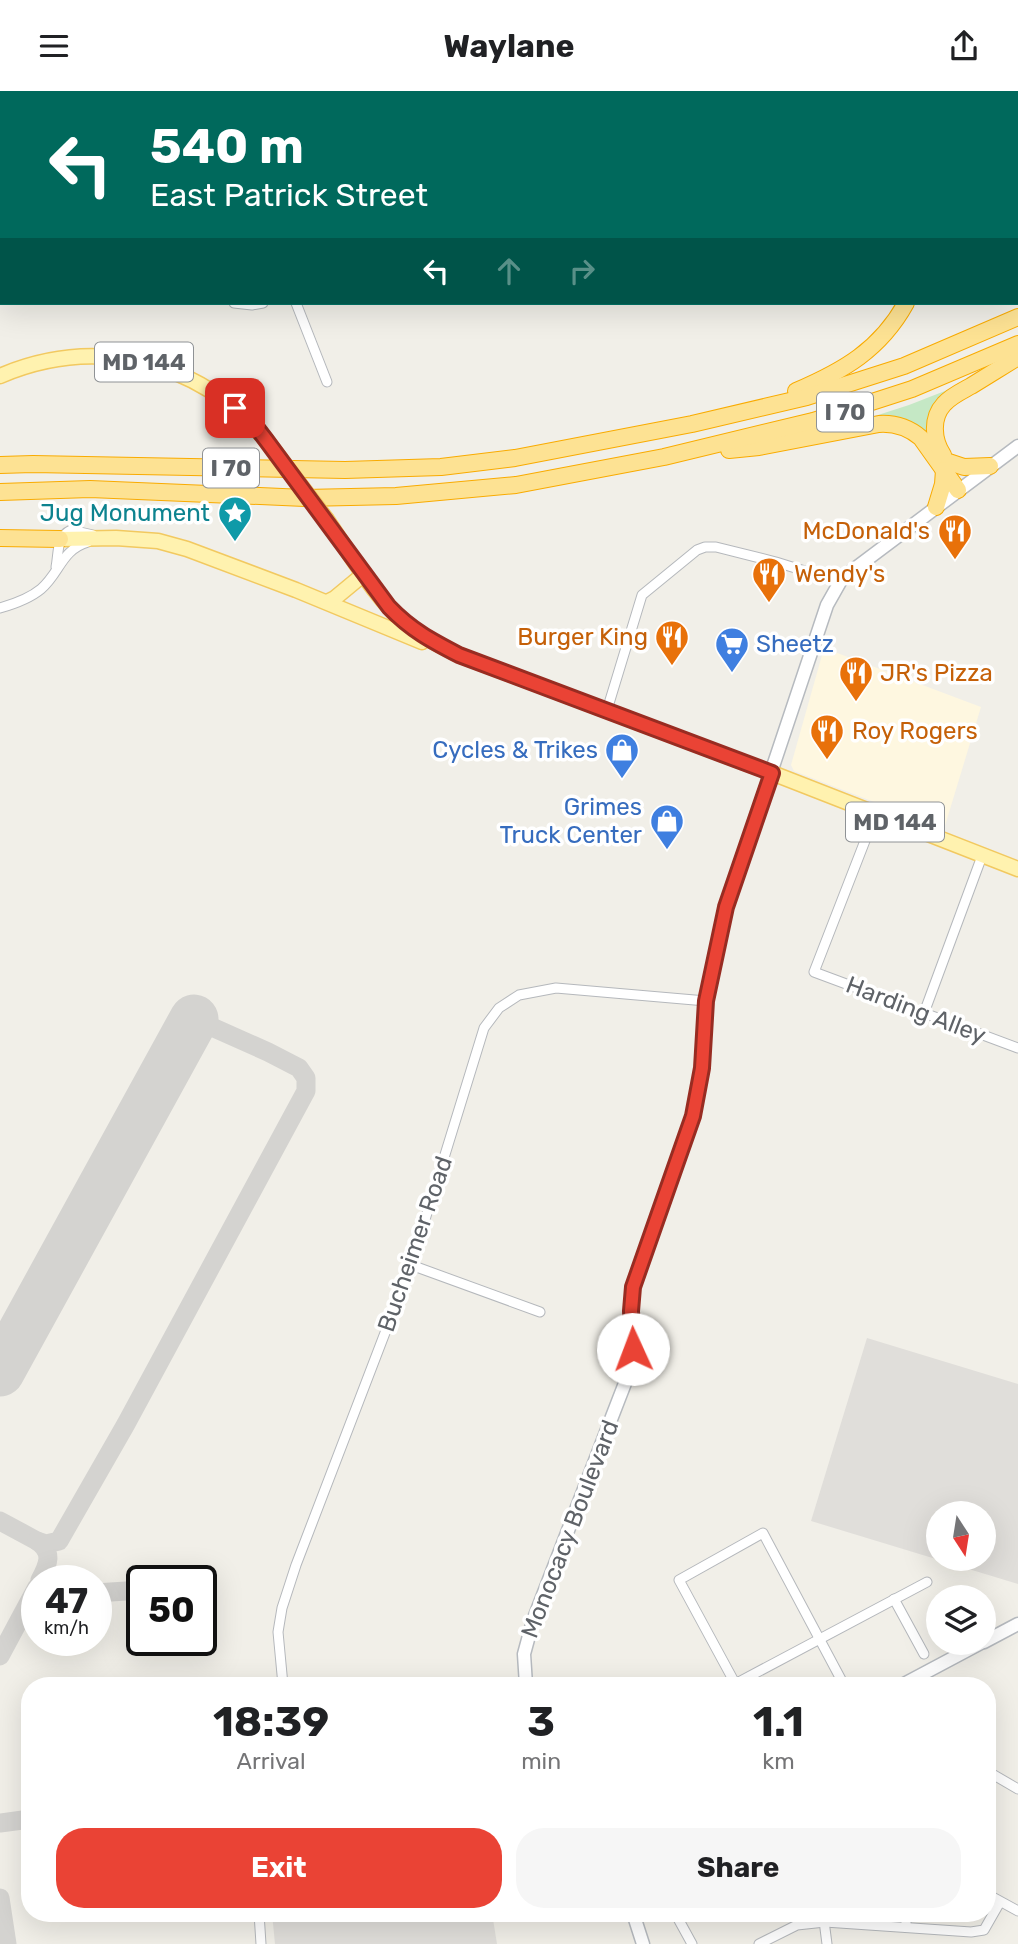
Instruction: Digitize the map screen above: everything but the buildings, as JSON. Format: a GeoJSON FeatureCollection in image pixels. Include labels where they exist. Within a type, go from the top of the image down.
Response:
{"type":"FeatureCollection","features":[{"type":"Feature","properties":{"kind":"highway"},"geometry":{"type":"LineString","coordinates":[[753,410],[844,368],[886,333],[905,305]]}},
{"type":"Feature","properties":{"kind":"highway","name":"I 70"},"geometry":{"type":"LineString","coordinates":[[0,465],[345,470],[441,467],[553,452],[807,397],[904,366],[1018,317]]}},
{"type":"Feature","properties":{"kind":"highway","name":"I 70"},"geometry":{"type":"LineString","coordinates":[[0,492],[89,489],[305,498],[396,496],[516,485],[664,457],[813,421],[954,372],[1018,344]]}},
{"type":"Feature","properties":{"kind":"highway"},"geometry":{"type":"LineString","coordinates":[[936,507],[946,466],[934,432],[938,413],[943,404],[956,394],[1018,357]]}},
{"type":"Feature","properties":{"kind":"highway"},"geometry":{"type":"LineString","coordinates":[[664,457],[759,447],[888,424],[914,432],[962,487]]}},
{"type":"Feature","properties":{"kind":"highway"},"geometry":{"type":"LineString","coordinates":[[946,466],[990,467]]}},
{"type":"Feature","properties":{"kind":"highway"},"geometry":{"type":"LineString","coordinates":[[0,538],[60,539]]}},
{"type":"Feature","properties":{"kind":"main road","name":"MD 144"},"geometry":{"type":"LineString","coordinates":[[0,376],[32,364],[97,356],[142,361],[183,375],[211,390],[244,416],[266,440],[389,607],[410,627],[459,655],[1018,869]]}},
{"type":"Feature","properties":{"kind":"main road","name":"Monocacy Boulevard"},"geometry":{"type":"LineString","coordinates":[[525,1677],[524,1654],[533,1621],[627,1378],[633,1349],[633,1287],[693,1116],[702,1068],[706,1001],[726,907],[830,598],[840,582],[866,559],[1018,446]]}},
{"type":"Feature","properties":{"kind":"main road"},"geometry":{"type":"LineString","coordinates":[[60,539],[116,538],[158,541],[187,549],[459,655]]}},
{"type":"Feature","properties":{"kind":"main road"},"geometry":{"type":"LineString","coordinates":[[327,602],[364,574]]}},
{"type":"Feature","properties":{"kind":"main road"},"geometry":{"type":"LineString","coordinates":[[996,1636],[1018,1624]]}},
{"type":"Feature","properties":{"kind":"main road"},"geometry":{"type":"LineString","coordinates":[[917,1677],[959,1655]]}},
{"type":"Feature","properties":{"kind":"main road"},"geometry":{"type":"LineString","coordinates":[[636,1922],[643,1944]]}},
{"type":"Feature","properties":{"kind":"street"},"geometry":{"type":"LineString","coordinates":[[297,305],[327,382]]}},
{"type":"Feature","properties":{"kind":"street"},"geometry":{"type":"LineString","coordinates":[[56,569],[63,534],[71,530],[116,538]]}},
{"type":"Feature","properties":{"kind":"street"},"geometry":{"type":"LineString","coordinates":[[0,608],[41,589],[75,547],[98,540]]}},
{"type":"Feature","properties":{"kind":"street"},"geometry":{"type":"LineString","coordinates":[[607,711],[642,595],[697,550],[716,547],[840,582]]}},
{"type":"Feature","properties":{"kind":"street","name":"Harding Alley"},"geometry":{"type":"LineString","coordinates":[[874,815],[814,972],[1018,1048]]}},
{"type":"Feature","properties":{"kind":"street"},"geometry":{"type":"LineString","coordinates":[[924,1013],[982,856]]}},
{"type":"Feature","properties":{"kind":"street","name":"Bucheimer Road"},"geometry":{"type":"LineString","coordinates":[[282,1677],[278,1632],[282,1608],[411,1265],[484,1028],[499,1007],[519,995],[555,988],[706,1001]]}},
{"type":"Feature","properties":{"kind":"street"},"geometry":{"type":"LineString","coordinates":[[411,1265],[540,1312]]}},
{"type":"Feature","properties":{"kind":"street"},"geometry":{"type":"LineString","coordinates":[[731,1677],[679,1580],[764,1533],[840,1677]]}},
{"type":"Feature","properties":{"kind":"street"},"geometry":{"type":"LineString","coordinates":[[750,1677],[927,1582]]}},
{"type":"Feature","properties":{"kind":"street"},"geometry":{"type":"LineString","coordinates":[[894,1599],[924,1654]]}},
{"type":"Feature","properties":{"kind":"street"},"geometry":{"type":"LineString","coordinates":[[996,1776],[1018,1789]]}},
{"type":"Feature","properties":{"kind":"street"},"geometry":{"type":"LineString","coordinates":[[996,1900],[1018,1911]]}},
{"type":"Feature","properties":{"kind":"street"},"geometry":{"type":"LineString","coordinates":[[996,1909],[1000,1902]]}},
{"type":"Feature","properties":{"kind":"street"},"geometry":{"type":"LineString","coordinates":[[260,1922],[261,1944]]}},
{"type":"Feature","properties":{"kind":"street"},"geometry":{"type":"LineString","coordinates":[[680,1922],[692,1944]]}},
{"type":"Feature","properties":{"kind":"street"},"geometry":{"type":"LineString","coordinates":[[759,1944],[807,1922]]}},
{"type":"Feature","properties":{"kind":"street"},"geometry":{"type":"LineString","coordinates":[[825,1922],[827,1944]]}},
{"type":"Feature","properties":{"kind":"street"},"geometry":{"type":"LineString","coordinates":[[865,1922],[971,1932],[984,1930],[989,1922]]}},
{"type":"Feature","properties":{"kind":"street"},"geometry":{"type":"LineString","coordinates":[[906,1922],[906,1927]]}},
{"type":"Feature","properties":{"kind":"shaded area"},"geometry":{"type":"Polygon","coordinates":[[[824,648],[981,707],[944,829],[794,771],[791,765],[824,648]]]}},
{"type":"Feature","properties":{"kind":"shaded area"},"geometry":{"type":"Polygon","coordinates":[[[867,1338],[1018,1384],[1018,1584],[975,1571],[996,1571],[996,1501],[926,1501],[926,1556],[811,1521],[867,1338]]]}},
{"type":"Feature","properties":{"kind":"shaded area"},"geometry":{"type":"Polygon","coordinates":[[[273,1922],[493,1922],[497,1944],[275,1944],[273,1922]]]}},
{"type":"Feature","properties":{"kind":"green space"},"geometry":{"type":"Polygon","coordinates":[[[973,380],[953,391],[930,440],[920,431],[844,426],[909,405],[973,380]]]}},
{"type":"Feature","properties":{"kind":"taxiway"},"geometry":{"type":"LineString","coordinates":[[47,1565],[48,1554],[37,1541],[46,1544],[59,1541],[126,1424],[306,1091],[306,1078],[299,1068],[194,1019]]}},
{"type":"Feature","properties":{"kind":"taxiway"},"geometry":{"type":"LineString","coordinates":[[0,1521],[37,1541]]}},
{"type":"Feature","properties":{"kind":"taxiway"},"geometry":{"type":"LineString","coordinates":[[112,1592],[126,1591]]}},
{"type":"Feature","properties":{"kind":"taxiway"},"geometry":{"type":"LineString","coordinates":[[0,1656],[21,1617]]}},
{"type":"Feature","properties":{"kind":"taxiway"},"geometry":{"type":"LineString","coordinates":[[0,1823],[21,1820]]}},
{"type":"Feature","properties":{"kind":"taxiway"},"geometry":{"type":"LineString","coordinates":[[0,1898],[7,1944]]}},
{"type":"Feature","properties":{"kind":"runway"},"geometry":{"type":"LineString","coordinates":[[0,1372],[194,1019]]}},
{"type":"Feature","properties":{"kind":"place","name":"Jug Monument"},"geometry":{"type":"Point","coordinates":[235,543]}},
{"type":"Feature","properties":{"kind":"place","name":"McDonald's"},"geometry":{"type":"Point","coordinates":[955,561]}},
{"type":"Feature","properties":{"kind":"place","name":"Wendy's"},"geometry":{"type":"Point","coordinates":[769,604]}},
{"type":"Feature","properties":{"kind":"place","name":"Burger King"},"geometry":{"type":"Point","coordinates":[672,667]}},
{"type":"Feature","properties":{"kind":"place","name":"Sheetz"},"geometry":{"type":"Point","coordinates":[732,674]}},
{"type":"Feature","properties":{"kind":"place","name":"JR's Pizza"},"geometry":{"type":"Point","coordinates":[856,703]}},
{"type":"Feature","properties":{"kind":"place","name":"Roy Rogers"},"geometry":{"type":"Point","coordinates":[827,761]}},
{"type":"Feature","properties":{"kind":"place","name":"Cycles & Trikes"},"geometry":{"type":"Point","coordinates":[622,780]}},
{"type":"Feature","properties":{"kind":"place","name":"Grimes Truck Center"},"geometry":{"type":"Point","coordinates":[667,851]}},
{"type":"Feature","properties":{"kind":"route"},"geometry":{"type":"LineString","coordinates":[[235,408],[253,423],[389,607],[421,635],[459,655],[772,773],[726,907],[706,1001],[702,1068],[693,1116],[633,1287],[633,1349]]}}]}
